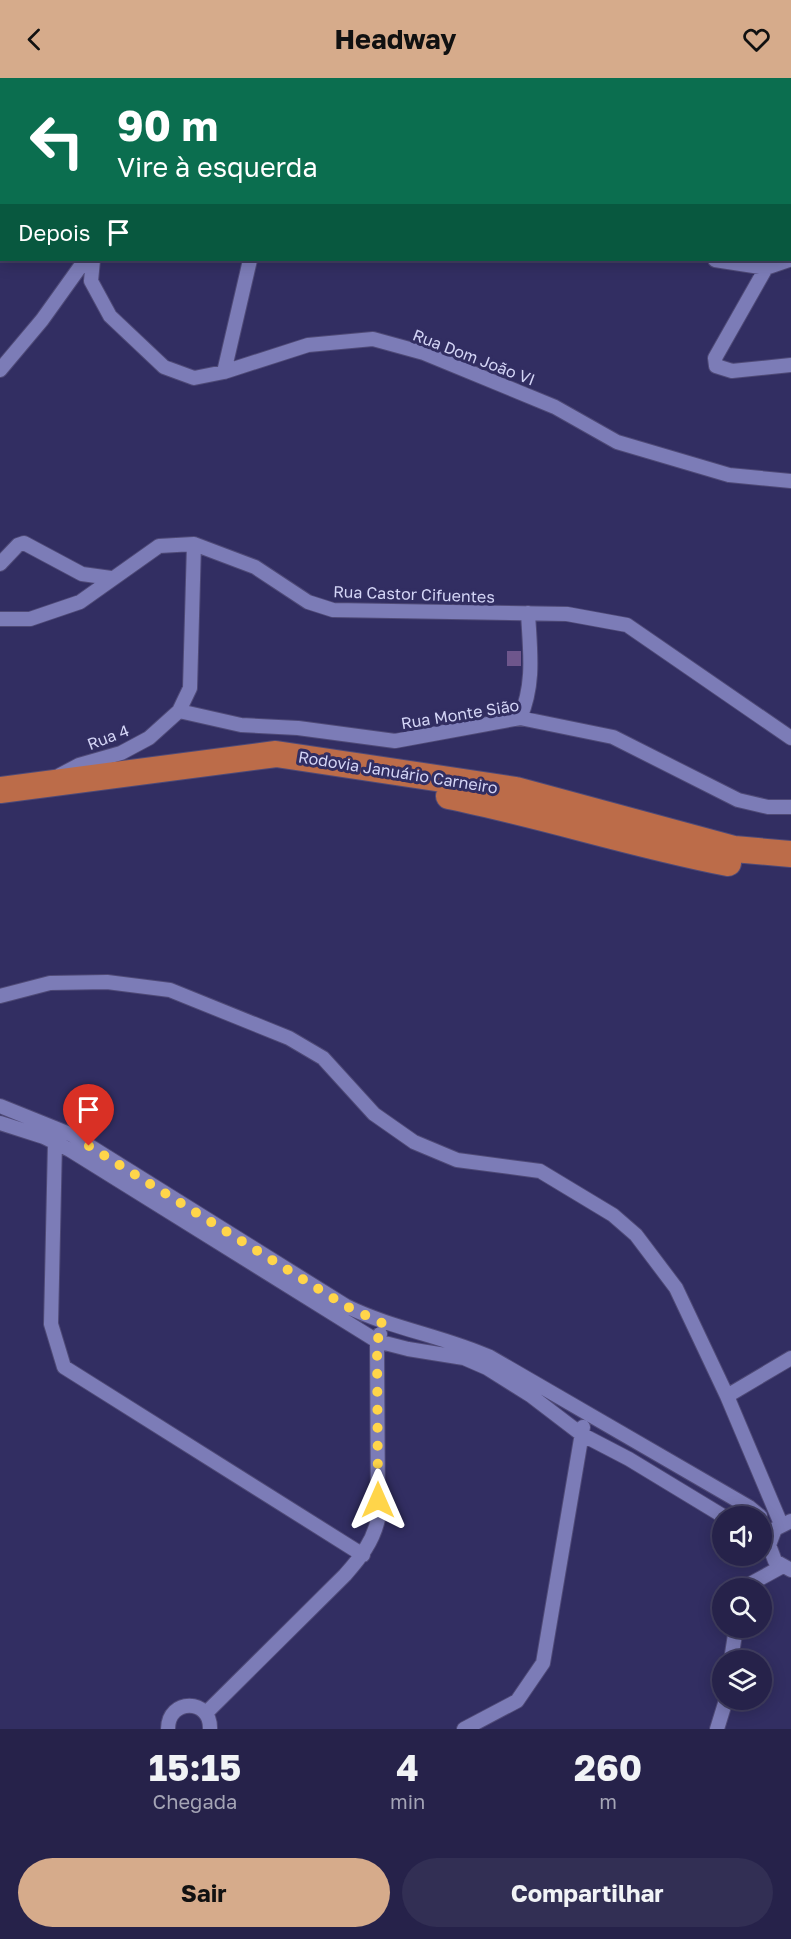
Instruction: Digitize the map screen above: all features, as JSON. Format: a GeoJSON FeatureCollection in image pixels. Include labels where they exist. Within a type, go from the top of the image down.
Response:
{"type":"FeatureCollection","features":[{"type":"Feature","properties":{"kind":"highway","name":"Rodovia Januário Carneiro"},"geometry":{"type":"LineString","coordinates":[[0,790],[276,754],[516,790],[734,849],[791,855]]}},
{"type":"Feature","properties":{"kind":"highway","name":"Rodovia Januário Carneiro"},"geometry":{"type":"LineString","coordinates":[[0,801],[272,768],[354,776],[514,809],[666,851],[750,868],[791,872]]}},
{"type":"Feature","properties":{"kind":"street"},"geometry":{"type":"LineString","coordinates":[[0,370],[42,320],[84,261]]}},
{"type":"Feature","properties":{"kind":"street","name":"Rua Dom João VI"},"geometry":{"type":"LineString","coordinates":[[93,261],[91,281],[110,316],[164,367],[194,378],[224,372],[308,345],[374,339],[424,353],[555,406],[617,442],[729,475],[791,481]]}},
{"type":"Feature","properties":{"kind":"street"},"geometry":{"type":"LineString","coordinates":[[224,372],[250,261]]}},
{"type":"Feature","properties":{"kind":"street"},"geometry":{"type":"LineString","coordinates":[[721,261],[766,268],[785,261]]}},
{"type":"Feature","properties":{"kind":"street"},"geometry":{"type":"LineString","coordinates":[[766,268],[715,358],[716,366],[732,371],[791,366]]}},
{"type":"Feature","properties":{"kind":"street"},"geometry":{"type":"LineString","coordinates":[[0,564],[18,545],[24,543],[82,574],[111,578]]}},
{"type":"Feature","properties":{"kind":"street"},"geometry":{"type":"LineString","coordinates":[[179,711],[190,688],[194,544]]}},
{"type":"Feature","properties":{"kind":"street","name":"Rua Castor Cifuentes"},"geometry":{"type":"LineString","coordinates":[[0,619],[30,619],[80,602],[159,546],[194,544],[255,567],[308,602],[333,610],[567,614],[627,625],[791,738]]}},
{"type":"Feature","properties":{"kind":"street"},"geometry":{"type":"LineString","coordinates":[[520,718],[529,697],[531,678],[528,614]]}},
{"type":"Feature","properties":{"kind":"street","name":"Rua Monte Sião"},"geometry":{"type":"LineString","coordinates":[[179,711],[241,725],[298,728],[395,741],[520,718],[613,736],[738,800],[768,807],[791,806]]}},
{"type":"Feature","properties":{"kind":"street","name":"Rua 4"},"geometry":{"type":"LineString","coordinates":[[43,784],[79,765],[121,753],[149,738],[179,711]]}},
{"type":"Feature","properties":{"kind":"street"},"geometry":{"type":"LineString","coordinates":[[0,996],[50,983],[108,982],[170,990],[289,1038],[322,1058],[374,1114],[414,1143],[457,1160],[540,1171],[613,1215],[636,1235],[676,1288],[727,1396],[783,1525],[772,1536]]}},
{"type":"Feature","properties":{"kind":"street"},"geometry":{"type":"LineString","coordinates":[[0,1106],[59,1137],[346,1306],[384,1324],[462,1345],[490,1357],[747,1506]]}},
{"type":"Feature","properties":{"kind":"street"},"geometry":{"type":"LineString","coordinates":[[0,1123],[59,1137],[377,1341],[408,1349],[464,1358],[487,1368],[530,1395],[581,1434],[629,1459],[712,1509]]}},
{"type":"Feature","properties":{"kind":"street"},"geometry":{"type":"LineString","coordinates":[[59,1137],[51,1324],[64,1367],[363,1555]]}},
{"type":"Feature","properties":{"kind":"street"},"geometry":{"type":"LineString","coordinates":[[206,1713],[363,1555],[374,1534],[378,1519],[377,1341],[384,1324]]}},
{"type":"Feature","properties":{"kind":"street"},"geometry":{"type":"LineString","coordinates":[[727,1396],[791,1358]]}},
{"type":"Feature","properties":{"kind":"street"},"geometry":{"type":"LineString","coordinates":[[464,1729],[517,1701],[543,1663],[581,1434],[589,1414]]}},
{"type":"Feature","properties":{"kind":"street"},"geometry":{"type":"LineString","coordinates":[[764,1578],[786,1569],[772,1554]]}},
{"type":"Feature","properties":{"kind":"street"},"geometry":{"type":"LineString","coordinates":[[168,1729],[171,1714],[181,1706],[195,1705],[206,1713],[210,1729]]}},
{"type":"Feature","properties":{"kind":"street"},"geometry":{"type":"LineString","coordinates":[[717,1729],[723,1710]]}},
{"type":"Feature","properties":{"kind":"building"},"geometry":{"type":"Polygon","coordinates":[[[507,651],[521,651],[521,666],[507,666],[507,651]]]}},
{"type":"Feature","properties":{"kind":"route"},"geometry":{"type":"LineString","coordinates":[[89,1146],[346,1306],[384,1324],[377,1341],[378,1500]]}}]}
